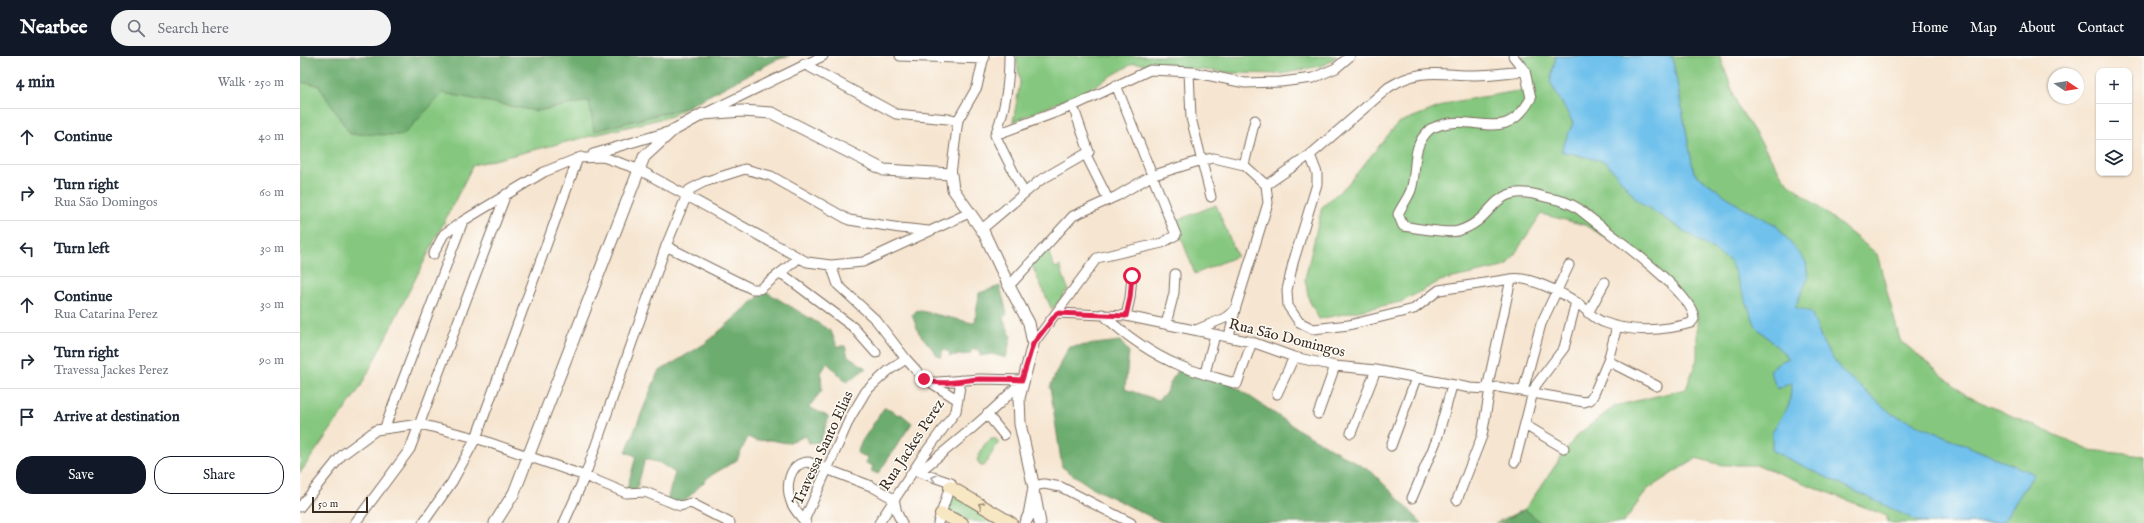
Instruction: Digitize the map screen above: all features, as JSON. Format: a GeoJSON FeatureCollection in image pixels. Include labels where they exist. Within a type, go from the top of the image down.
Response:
{"type":"FeatureCollection","features":[{"type":"Feature","properties":{"kind":"main road"},"geometry":{"type":"LineString","coordinates":[[950,487],[1011,523]]}},
{"type":"Feature","properties":{"kind":"main road"},"geometry":{"type":"LineString","coordinates":[[940,518],[962,523]]}},
{"type":"Feature","properties":{"kind":"street"},"geometry":{"type":"LineString","coordinates":[[433,255],[444,234],[506,194],[544,172],[578,158],[672,131],[703,114],[823,56]]}},
{"type":"Feature","properties":{"kind":"street"},"geometry":{"type":"LineString","coordinates":[[900,56],[984,58],[977,87],[958,120],[951,174],[953,189],[982,230],[1029,323],[1033,344]]}},
{"type":"Feature","properties":{"kind":"street"},"geometry":{"type":"LineString","coordinates":[[1009,56],[1009,83],[1004,111],[995,135],[1024,193]]}},
{"type":"Feature","properties":{"kind":"street"},"geometry":{"type":"LineString","coordinates":[[995,135],[1073,106],[1150,70],[1189,72],[1245,83],[1281,82],[1313,78],[1336,68],[1350,56]]}},
{"type":"Feature","properties":{"kind":"street"},"geometry":{"type":"LineString","coordinates":[[1310,155],[1317,173],[1317,184],[1293,263],[1287,290],[1288,306],[1300,322],[1313,329],[1349,325],[1414,309],[1439,290],[1511,279],[1529,280],[1576,302],[1588,313],[1604,322],[1617,326],[1638,329],[1672,328],[1691,323],[1694,316],[1683,296],[1646,261],[1572,204],[1532,193],[1509,193],[1500,197],[1485,214],[1470,226],[1456,232],[1403,226],[1398,214],[1411,189],[1418,143],[1430,129],[1449,122],[1492,125],[1507,124],[1524,112],[1531,98],[1525,71],[1513,56]]}},
{"type":"Feature","properties":{"kind":"street"},"geometry":{"type":"LineString","coordinates":[[804,64],[896,114],[958,120]]}},
{"type":"Feature","properties":{"kind":"street"},"geometry":{"type":"LineString","coordinates":[[1266,185],[1310,155],[1389,88],[1402,79],[1416,74],[1443,73],[1476,75],[1525,71]]}},
{"type":"Feature","properties":{"kind":"street"},"geometry":{"type":"LineString","coordinates":[[1189,72],[1191,118],[1211,197]]}},
{"type":"Feature","properties":{"kind":"street"},"geometry":{"type":"LineString","coordinates":[[1040,523],[1020,424],[1019,398],[1022,380],[1033,344],[1096,258],[1162,243],[1176,235],[1151,176],[1116,85]]}},
{"type":"Feature","properties":{"kind":"street"},"geometry":{"type":"LineString","coordinates":[[982,230],[1039,181],[1089,152],[1073,106]]}},
{"type":"Feature","properties":{"kind":"street"},"geometry":{"type":"LineString","coordinates":[[703,114],[742,111],[772,113],[884,170],[951,174]]}},
{"type":"Feature","properties":{"kind":"street"},"geometry":{"type":"LineString","coordinates":[[1244,165],[1255,120]]}},
{"type":"Feature","properties":{"kind":"street"},"geometry":{"type":"LineString","coordinates":[[495,523],[514,494],[529,457],[638,169],[644,157],[672,131]]}},
{"type":"Feature","properties":{"kind":"street"},"geometry":{"type":"LineString","coordinates":[[1086,155],[1108,200]]}},
{"type":"Feature","properties":{"kind":"street"},"geometry":{"type":"LineString","coordinates":[[578,158],[603,157],[638,169],[807,262],[831,265],[863,262],[969,213]]}},
{"type":"Feature","properties":{"kind":"street"},"geometry":{"type":"LineString","coordinates":[[423,523],[452,482],[476,438],[578,158]]}},
{"type":"Feature","properties":{"kind":"street"},"geometry":{"type":"LineString","coordinates":[[1009,286],[1073,216],[1117,196],[1151,176],[1202,160],[1214,158],[1244,165],[1266,185],[1268,203],[1235,310],[1229,337]]}},
{"type":"Feature","properties":{"kind":"street"},"geometry":{"type":"LineString","coordinates":[[564,523],[585,476],[666,246],[690,190],[704,182],[745,169],[770,176],[849,220],[930,231]]}},
{"type":"Feature","properties":{"kind":"street"},"geometry":{"type":"LineString","coordinates":[[355,523],[410,449],[506,194]]}},
{"type":"Feature","properties":{"kind":"street"},"geometry":{"type":"LineString","coordinates":[[386,427],[463,221]]}},
{"type":"Feature","properties":{"kind":"street"},"geometry":{"type":"LineString","coordinates":[[666,246],[752,289],[760,289],[799,258]]}},
{"type":"Feature","properties":{"kind":"street"},"geometry":{"type":"LineString","coordinates":[[831,265],[838,285],[876,320],[906,359],[924,379],[958,400]]}},
{"type":"Feature","properties":{"kind":"street"},"geometry":{"type":"LineString","coordinates":[[1515,462],[1525,424],[1528,392],[1541,324],[1569,265]]}},
{"type":"Feature","properties":{"kind":"street"},"geometry":{"type":"LineString","coordinates":[[781,273],[853,327],[876,353]]}},
{"type":"Feature","properties":{"kind":"street"},"geometry":{"type":"LineString","coordinates":[[1166,324],[1174,293],[1175,274]]}},
{"type":"Feature","properties":{"kind":"street"},"geometry":{"type":"LineString","coordinates":[[1126,316],[1130,298],[1132,276]]}},
{"type":"Feature","properties":{"kind":"street"},"geometry":{"type":"LineString","coordinates":[[1457,500],[1482,436],[1488,389],[1511,279]]}},
{"type":"Feature","properties":{"kind":"street"},"geometry":{"type":"LineString","coordinates":[[1588,313],[1605,282]]}},
{"type":"Feature","properties":{"kind":"street"},"geometry":{"type":"LineString","coordinates":[[1528,392],[1536,385],[1564,348],[1576,302]]}},
{"type":"Feature","properties":{"kind":"street"},"geometry":{"type":"LineString","coordinates":[[1194,330],[1225,318],[1235,310]]}},
{"type":"Feature","properties":{"kind":"street","name":"Rua São Domingos"},"geometry":{"type":"LineString","coordinates":[[1057,313],[1126,316],[1252,342],[1294,357],[1335,366],[1376,370],[1452,386],[1488,389],[1498,387],[1587,401],[1593,396],[1608,361]]}},
{"type":"Feature","properties":{"kind":"street"},"geometry":{"type":"LineString","coordinates":[[1102,314],[1120,330],[1160,356],[1179,366],[1237,384],[1252,342]]}},
{"type":"Feature","properties":{"kind":"street"},"geometry":{"type":"LineString","coordinates":[[1617,326],[1608,361],[1657,386]]}},
{"type":"Feature","properties":{"kind":"street"},"geometry":{"type":"LineString","coordinates":[[1205,373],[1215,335]]}},
{"type":"Feature","properties":{"kind":"street"},"geometry":{"type":"LineString","coordinates":[[1277,394],[1294,357]]}},
{"type":"Feature","properties":{"kind":"street","name":"Travessa Santo Elias"},"geometry":{"type":"LineString","coordinates":[[805,522],[827,468],[850,418],[866,391],[888,370],[906,359]]}},
{"type":"Feature","properties":{"kind":"street"},"geometry":{"type":"LineString","coordinates":[[1318,414],[1335,366]]}},
{"type":"Feature","properties":{"kind":"street"},"geometry":{"type":"LineString","coordinates":[[1351,433],[1376,370]]}},
{"type":"Feature","properties":{"kind":"street"},"geometry":{"type":"LineString","coordinates":[[1391,446],[1416,378]]}},
{"type":"Feature","properties":{"kind":"street"},"geometry":{"type":"LineString","coordinates":[[930,382],[961,380],[1022,380]]}},
{"type":"Feature","properties":{"kind":"street","name":"Rua Jackes Perez"},"geometry":{"type":"LineString","coordinates":[[879,523],[894,499],[916,472],[956,411],[961,380]]}},
{"type":"Feature","properties":{"kind":"street"},"geometry":{"type":"LineString","coordinates":[[916,472],[1004,400],[1022,380]]}},
{"type":"Feature","properties":{"kind":"street"},"geometry":{"type":"LineString","coordinates":[[1412,498],[1437,439],[1452,386]]}},
{"type":"Feature","properties":{"kind":"street"},"geometry":{"type":"LineString","coordinates":[[987,414],[1004,435]]}},
{"type":"Feature","properties":{"kind":"street"},"geometry":{"type":"LineString","coordinates":[[300,507],[342,455],[376,430],[386,427],[420,424],[476,438],[585,476],[626,493],[645,492],[680,506],[691,503],[730,523]]}},
{"type":"Feature","properties":{"kind":"street"},"geometry":{"type":"LineString","coordinates":[[1525,424],[1564,448]]}},
{"type":"Feature","properties":{"kind":"street"},"geometry":{"type":"LineString","coordinates":[[805,522],[791,503],[789,486],[794,467],[800,463],[808,462],[871,486],[894,499],[897,513],[902,523]]}},
{"type":"Feature","properties":{"kind":"street"},"geometry":{"type":"LineString","coordinates":[[916,472],[951,484],[940,518]]}},
{"type":"Feature","properties":{"kind":"street"},"geometry":{"type":"LineString","coordinates":[[1033,487],[1044,484],[1061,487],[1131,523]]}},
{"type":"Feature","properties":{"kind":"street"},"geometry":{"type":"LineString","coordinates":[[1025,523],[1030,509],[1033,487]]}},
{"type":"Feature","properties":{"kind":"green space"},"geometry":{"type":"Polygon","coordinates":[[[300,56],[789,56],[776,60],[687,107],[594,131],[589,101],[536,111],[443,93],[403,135],[350,134],[318,85],[300,82],[300,56]]]}},
{"type":"Feature","properties":{"kind":"green space"},"geometry":{"type":"Polygon","coordinates":[[[1016,56],[1337,56],[1325,65],[1282,74],[1234,73],[1134,63],[1087,90],[1013,122],[1020,83],[1016,56]]]}},
{"type":"Feature","properties":{"kind":"green space"},"geometry":{"type":"Polygon","coordinates":[[[1520,56],[1720,56],[1738,106],[1785,180],[1877,254],[1900,340],[1967,396],[2089,450],[2144,456],[2144,523],[1887,523],[1887,516],[1758,465],[1722,465],[1696,458],[1648,489],[1623,523],[1495,523],[1525,509],[1576,436],[1615,406],[1686,389],[1697,359],[1697,315],[1653,265],[1585,225],[1541,214],[1507,266],[1440,281],[1401,302],[1319,319],[1309,300],[1305,279],[1322,207],[1347,185],[1398,123],[1452,102],[1524,90],[1524,60],[1520,56]]]}},
{"type":"Feature","properties":{"kind":"green space"},"geometry":{"type":"Polygon","coordinates":[[[300,82],[318,85],[351,134],[403,135],[443,93],[536,111],[589,101],[595,131],[687,107],[672,116],[473,165],[360,388],[300,473],[300,82]]]}},
{"type":"Feature","properties":{"kind":"green space"},"geometry":{"type":"Polygon","coordinates":[[[1216,205],[1237,256],[1195,274],[1175,221],[1216,205]]]}},
{"type":"Feature","properties":{"kind":"green space"},"geometry":{"type":"Polygon","coordinates":[[[1047,249],[1055,268],[1060,266],[1068,289],[1052,310],[1029,259],[1047,249]]]}},
{"type":"Feature","properties":{"kind":"green space"},"geometry":{"type":"Polygon","coordinates":[[[1000,286],[1007,314],[1003,318],[1011,336],[1006,358],[992,354],[980,356],[980,350],[973,349],[969,354],[949,356],[950,352],[943,350],[940,358],[919,333],[912,315],[917,310],[973,323],[975,322],[979,293],[1000,286]]]}},
{"type":"Feature","properties":{"kind":"green space"},"geometry":{"type":"Polygon","coordinates":[[[765,291],[831,331],[837,346],[845,346],[848,356],[866,368],[847,382],[827,363],[821,373],[822,390],[809,407],[829,417],[820,442],[809,443],[806,436],[787,443],[770,440],[756,441],[748,437],[737,460],[710,476],[681,505],[667,500],[675,473],[660,463],[645,459],[636,492],[627,489],[636,456],[626,452],[658,372],[706,343],[765,291]]]}},
{"type":"Feature","properties":{"kind":"green space"},"geometry":{"type":"Polygon","coordinates":[[[1120,341],[1129,352],[1125,389],[1158,400],[1165,394],[1179,366],[1227,381],[1299,430],[1372,472],[1422,523],[1163,523],[1091,487],[1062,467],[1050,387],[1063,357],[1070,347],[1120,341]]]}},
{"type":"Feature","properties":{"kind":"green space"},"geometry":{"type":"Polygon","coordinates":[[[884,408],[890,409],[898,415],[901,414],[912,423],[878,474],[871,471],[873,466],[866,463],[867,457],[857,453],[862,441],[884,408]]]}},
{"type":"Feature","properties":{"kind":"green space"},"geometry":{"type":"Polygon","coordinates":[[[991,439],[996,439],[999,442],[984,466],[981,466],[977,460],[984,445],[991,439]]]}},
{"type":"Feature","properties":{"kind":"green space"},"geometry":{"type":"Polygon","coordinates":[[[952,494],[1006,523],[965,520],[951,514],[946,509],[952,494]]]}},
{"type":"Feature","properties":{"kind":"green space"},"geometry":{"type":"Polygon","coordinates":[[[1525,509],[1541,523],[1501,523],[1525,509]]]}},
{"type":"Feature","properties":{"kind":"water"},"geometry":{"type":"Polygon","coordinates":[[[1556,56],[1672,56],[1694,173],[1741,207],[1776,225],[1806,262],[1808,278],[1795,307],[1811,312],[1823,343],[1842,371],[1892,414],[2034,474],[2002,523],[1930,523],[1917,521],[1772,451],[1772,432],[1789,405],[1792,383],[1777,389],[1770,372],[1776,364],[1789,358],[1756,327],[1730,261],[1638,201],[1606,162],[1561,151],[1573,123],[1550,82],[1556,56]]]}},
{"type":"Feature","properties":{"kind":"route"},"geometry":{"type":"LineString","coordinates":[[924,379],[930,382],[980,379],[1022,380],[1033,344],[1057,313],[1126,316],[1130,298],[1132,276]]}}]}
